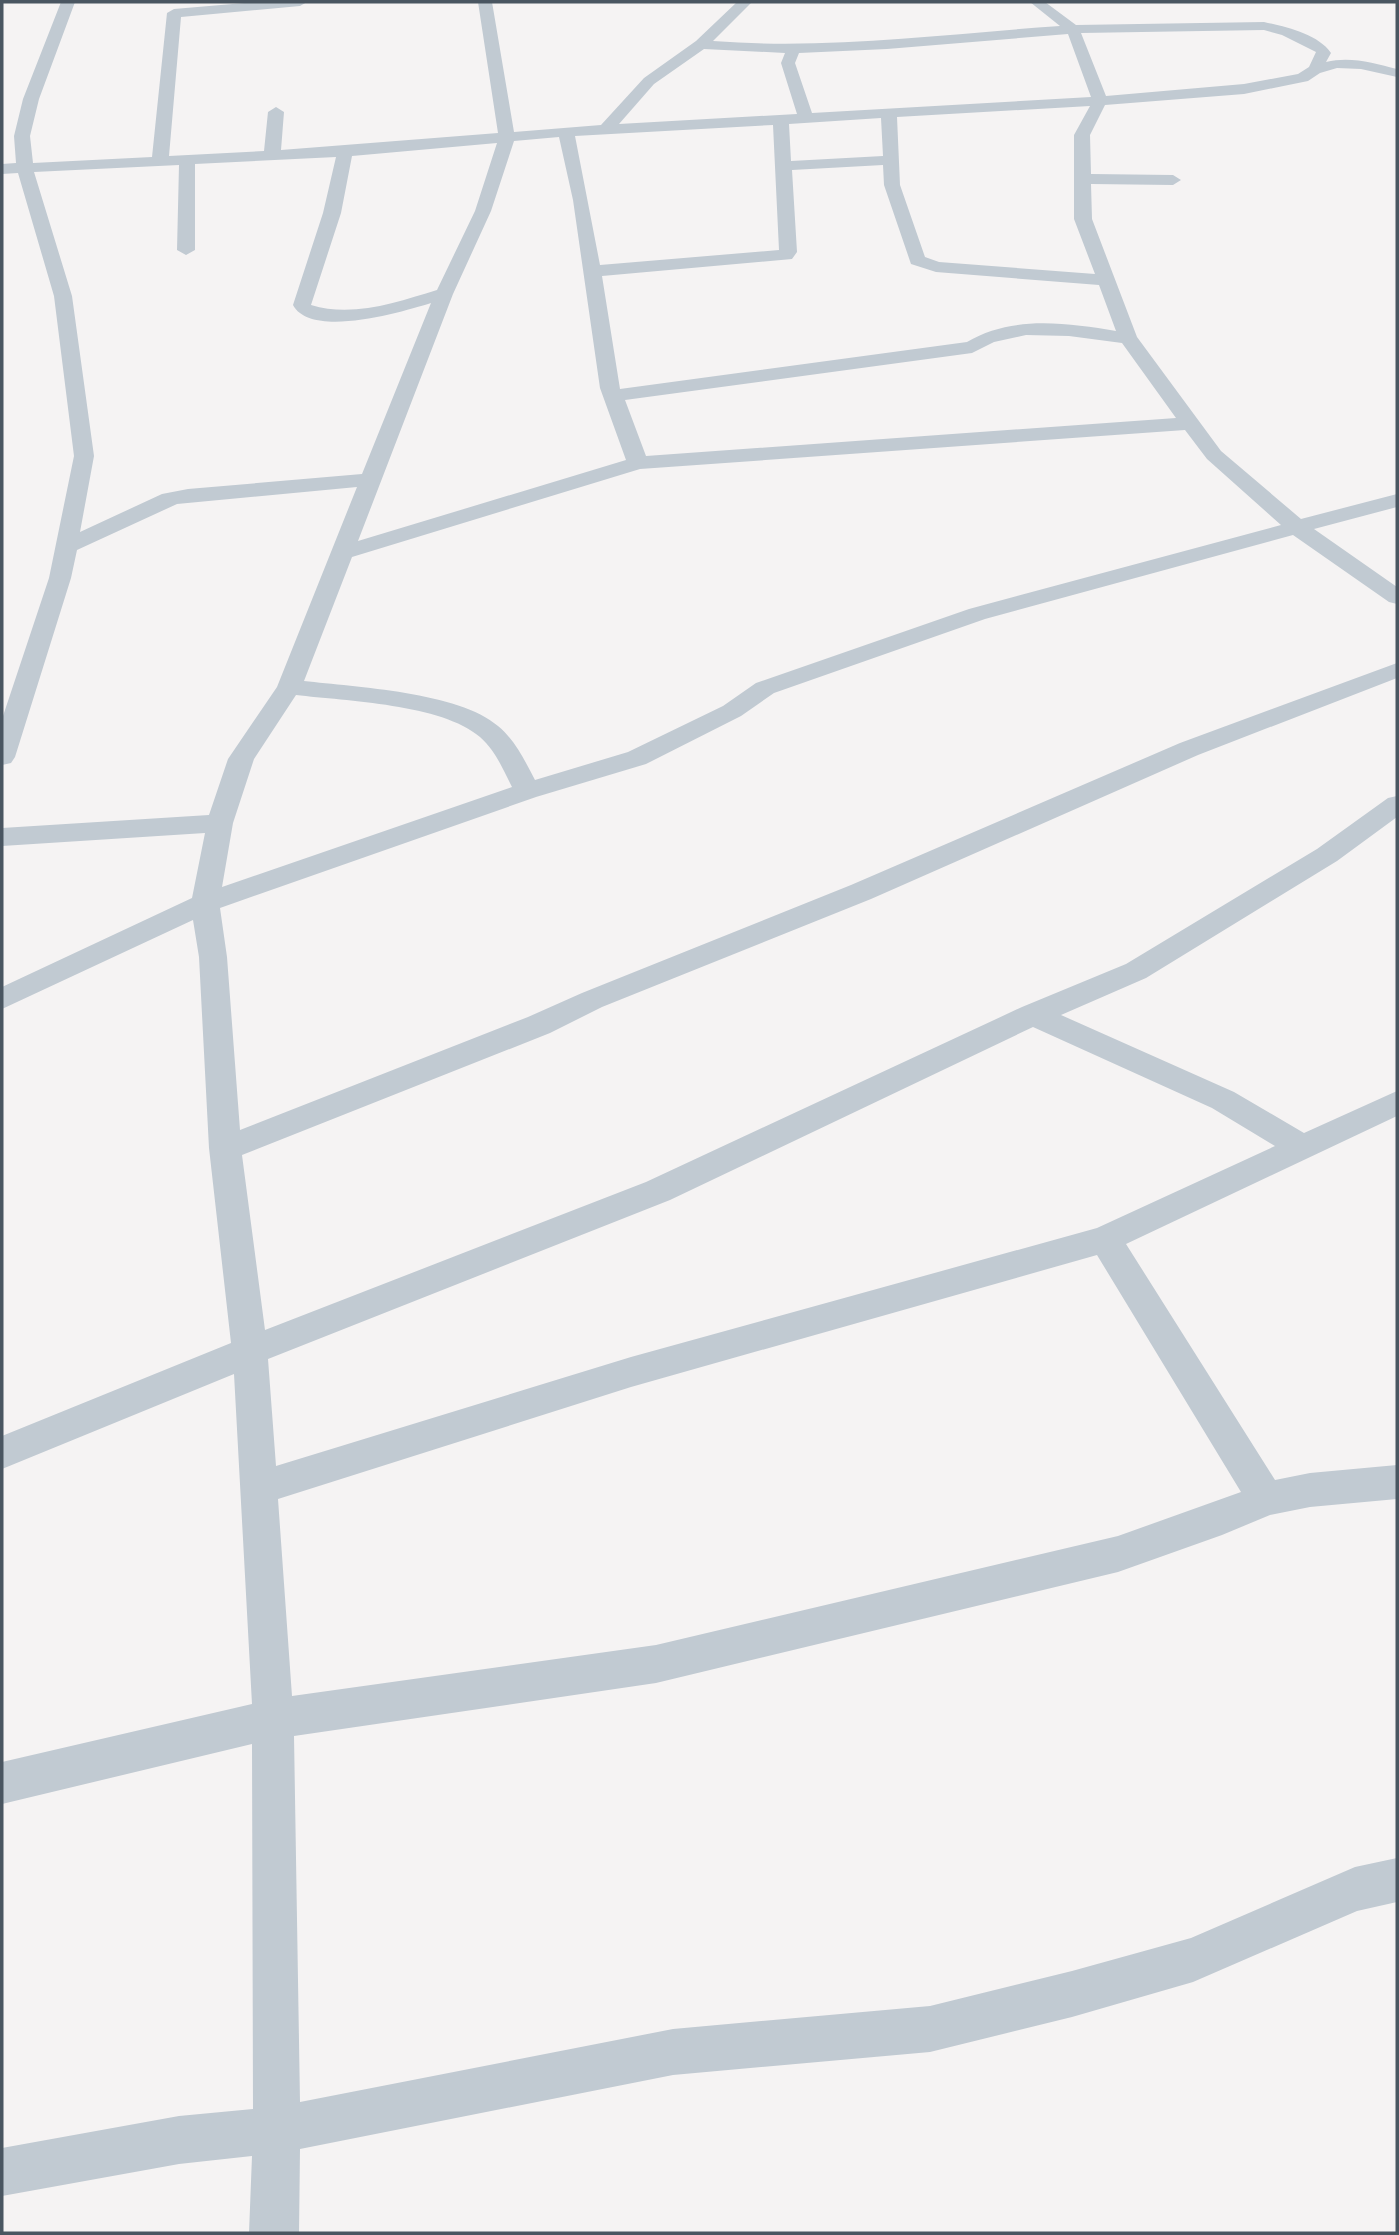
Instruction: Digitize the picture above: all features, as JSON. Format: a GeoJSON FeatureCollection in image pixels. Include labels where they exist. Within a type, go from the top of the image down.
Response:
{"type":"FeatureCollection","features":[{"type":"Feature","properties":{"kind":"street"},"geometry":{"type":"LineString","coordinates":[[2,757],[60,578],[84,456],[63,296],[25,168],[22,136],[31,99],[68,2]]}},
{"type":"Feature","properties":{"kind":"street"},"geometry":{"type":"LineString","coordinates":[[160,162],[175,7],[300,2]]}},
{"type":"Feature","properties":{"kind":"street"},"geometry":{"type":"LineString","coordinates":[[274,2233],[277,2130],[273,1719],[250,1351],[225,1148],[213,957],[205,903],[220,823],[241,759],[289,687],[444,294],[483,211],[507,138],[485,2]]}},
{"type":"Feature","properties":{"kind":"street"},"geometry":{"type":"LineString","coordinates":[[604,130],[649,81],[701,44],[746,2]]}},
{"type":"Feature","properties":{"kind":"street"},"geometry":{"type":"LineString","coordinates":[[1037,2],[1073,29],[1100,101],[1083,135],[1083,219],[1128,338],[1214,455],[1299,528],[1397,597]]}},
{"type":"Feature","properties":{"kind":"street"},"geometry":{"type":"LineString","coordinates":[[701,44],[743,48],[863,48],[1073,29],[1264,26],[1287,32],[1321,49],[1367,60],[1392,72]]}},
{"type":"Feature","properties":{"kind":"street"},"geometry":{"type":"LineString","coordinates":[[794,48],[788,63],[806,117]]}},
{"type":"Feature","properties":{"kind":"street"},"geometry":{"type":"LineString","coordinates":[[1315,70],[1324,53],[1321,49]]}},
{"type":"Feature","properties":{"kind":"street"},"geometry":{"type":"LineString","coordinates":[[2,169],[345,152],[566,132],[1100,101],[1244,89],[1303,78],[1315,70],[1347,64],[1392,72]]}},
{"type":"Feature","properties":{"kind":"street"},"geometry":{"type":"LineString","coordinates":[[621,110],[654,127]]}},
{"type":"Feature","properties":{"kind":"street"},"geometry":{"type":"LineString","coordinates":[[272,156],[276,111]]}},
{"type":"Feature","properties":{"kind":"street"},"geometry":{"type":"LineString","coordinates":[[889,113],[892,185],[917,260],[936,267],[1107,280]]}},
{"type":"Feature","properties":{"kind":"street"},"geometry":{"type":"LineString","coordinates":[[593,271],[786,255],[788,252],[780,119]]}},
{"type":"Feature","properties":{"kind":"street"},"geometry":{"type":"LineString","coordinates":[[566,132],[581,200],[613,396],[638,463]]}},
{"type":"Feature","properties":{"kind":"street"},"geometry":{"type":"LineString","coordinates":[[345,152],[332,213],[302,305],[304,309],[318,313],[381,312],[444,294]]}},
{"type":"Feature","properties":{"kind":"street"},"geometry":{"type":"LineString","coordinates":[[186,250],[187,160]]}},
{"type":"Feature","properties":{"kind":"street"},"geometry":{"type":"LineString","coordinates":[[783,166],[891,160]]}},
{"type":"Feature","properties":{"kind":"street"},"geometry":{"type":"LineString","coordinates":[[1083,179],[1173,180]]}},
{"type":"Feature","properties":{"kind":"street"},"geometry":{"type":"LineString","coordinates":[[613,396],[972,347],[989,337],[1029,331],[1077,331],[1128,338]]}},
{"type":"Feature","properties":{"kind":"street"},"geometry":{"type":"LineString","coordinates":[[341,553],[638,463],[1191,423]]}},
{"type":"Feature","properties":{"kind":"street"},"geometry":{"type":"LineString","coordinates":[[66,547],[170,499],[188,495],[370,481]]}},
{"type":"Feature","properties":{"kind":"street"},"geometry":{"type":"LineString","coordinates":[[2,999],[205,903],[527,791],[637,758],[732,711],[765,688],[977,614],[1397,500]]}},
{"type":"Feature","properties":{"kind":"street"},"geometry":{"type":"LineString","coordinates":[[225,1148],[527,1030],[592,1000],[861,892],[1189,749],[1397,670]]}},
{"type":"Feature","properties":{"kind":"street"},"geometry":{"type":"LineString","coordinates":[[289,687],[438,708],[468,717],[487,729],[510,757],[527,791]]}},
{"type":"Feature","properties":{"kind":"street"},"geometry":{"type":"LineString","coordinates":[[2,1453],[250,1351],[658,1191],[1033,1015],[1136,971],[1327,855],[1397,803]]}},
{"type":"Feature","properties":{"kind":"street"},"geometry":{"type":"LineString","coordinates":[[2,837],[220,823]]}},
{"type":"Feature","properties":{"kind":"street"},"geometry":{"type":"LineString","coordinates":[[1033,1015],[1223,1100],[1302,1147]]}},
{"type":"Feature","properties":{"kind":"street"},"geometry":{"type":"LineString","coordinates":[[260,1488],[631,1372],[1105,1239],[1397,1103]]}},
{"type":"Feature","properties":{"kind":"street"},"geometry":{"type":"LineString","coordinates":[[1105,1239],[1266,1499]]}},
{"type":"Feature","properties":{"kind":"street"},"geometry":{"type":"LineString","coordinates":[[2,1783],[273,1719],[656,1664],[1118,1554],[1222,1518],[1266,1499],[1310,1490],[1397,1482]]}},
{"type":"Feature","properties":{"kind":"street"},"geometry":{"type":"LineString","coordinates":[[2,2172],[179,2140],[277,2130],[673,2052],[930,2029],[1072,1994],[1193,1960],[1355,1889],[1397,1880]]}}]}
